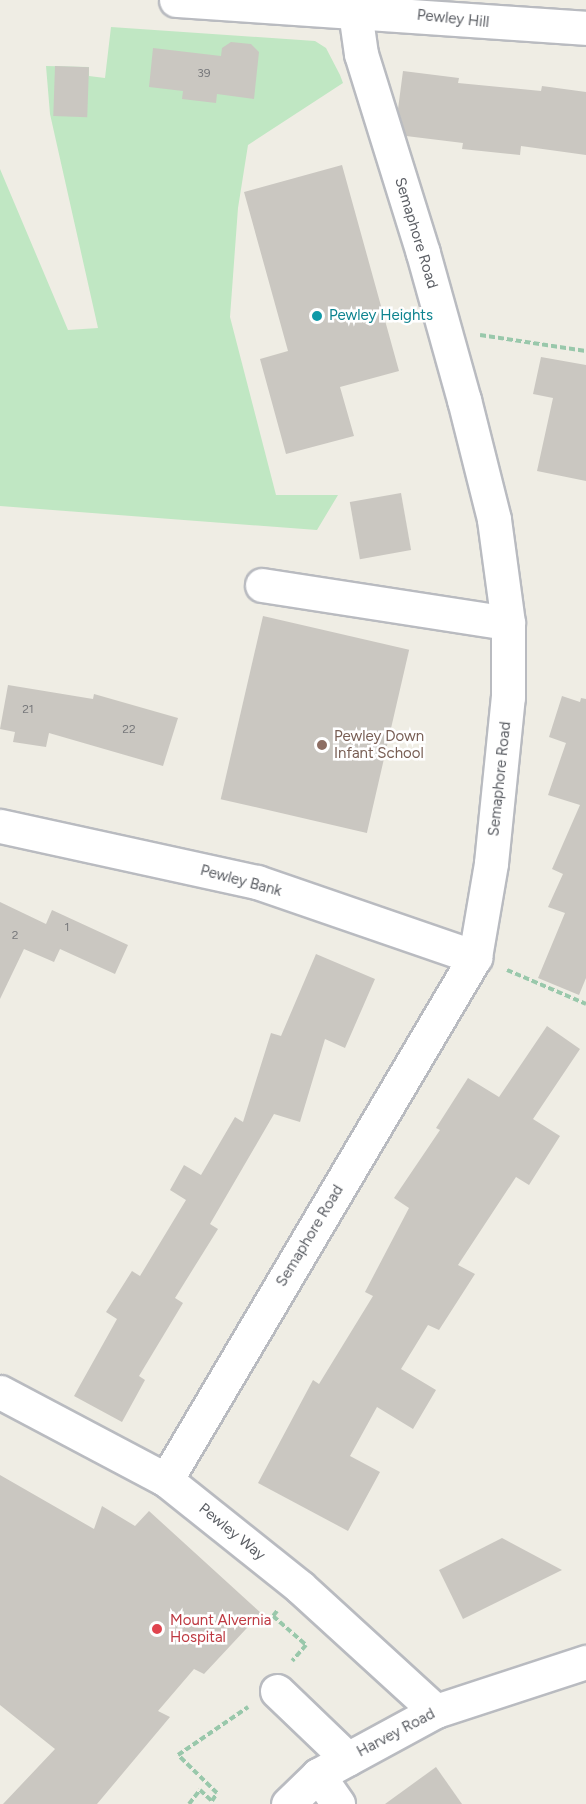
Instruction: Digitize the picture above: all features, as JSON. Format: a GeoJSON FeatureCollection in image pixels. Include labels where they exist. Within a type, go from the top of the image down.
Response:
{"type":"FeatureCollection","features":[{"type":"Feature","properties":{"kind":"street","name":"Pewley Hill"},"geometry":{"type":"LineString","coordinates":[[176,0],[355,12],[401,7],[480,22],[586,28]]}},
{"type":"Feature","properties":{"kind":"street","name":"Semaphore Road"},"geometry":{"type":"LineString","coordinates":[[166,1480],[475,957],[503,764],[508,697],[508,623],[494,519],[444,329],[361,54],[355,12]]}},
{"type":"Feature","properties":{"kind":"street"},"geometry":{"type":"LineString","coordinates":[[262,585],[508,623]]}},
{"type":"Feature","properties":{"kind":"street","name":"Pewley Bank"},"geometry":{"type":"LineString","coordinates":[[0,826],[257,882],[475,957]]}},
{"type":"Feature","properties":{"kind":"street","name":"Pewley Way"},"geometry":{"type":"LineString","coordinates":[[0,1392],[166,1480],[300,1587],[436,1711]]}},
{"type":"Feature","properties":{"kind":"street","name":"Harvey Road"},"geometry":{"type":"LineString","coordinates":[[288,1804],[318,1775],[436,1711],[586,1662]]}},
{"type":"Feature","properties":{"kind":"street"},"geometry":{"type":"LineString","coordinates":[[277,1691],[348,1759]]}},
{"type":"Feature","properties":{"kind":"street"},"geometry":{"type":"LineString","coordinates":[[318,1775],[338,1804]]}},
{"type":"Feature","properties":{"kind":"path"},"geometry":{"type":"LineString","coordinates":[[444,329],[586,351]]}},
{"type":"Feature","properties":{"kind":"path"},"geometry":{"type":"LineString","coordinates":[[475,957],[586,1004]]}},
{"type":"Feature","properties":{"kind":"path"},"geometry":{"type":"LineString","coordinates":[[189,1804],[200,1790],[212,1801],[217,1793],[203,1780]]}},
{"type":"Feature","properties":{"kind":"green space"},"geometry":{"type":"Polygon","coordinates":[[[111,27],[315,41],[326,48],[340,75],[343,83],[248,145],[238,208],[230,317],[276,495],[338,495],[317,530],[0,506],[0,169],[68,330],[98,328],[50,114],[46,66],[89,67],[89,76],[105,78],[111,27]]]}},
{"type":"Feature","properties":{"kind":"building"},"geometry":{"type":"Polygon","coordinates":[[[231,42],[251,44],[259,52],[254,99],[217,94],[216,103],[182,99],[183,91],[149,87],[153,48],[221,56],[222,48],[231,42]]]}},
{"type":"Feature","properties":{"kind":"building"},"geometry":{"type":"Polygon","coordinates":[[[55,66],[89,67],[87,117],[53,116],[55,66]]]}},
{"type":"Feature","properties":{"kind":"building"},"geometry":{"type":"Polygon","coordinates":[[[403,71],[459,78],[458,83],[541,91],[542,86],[586,92],[586,155],[521,146],[520,155],[462,149],[463,143],[406,136],[398,109],[403,71]]]}},
{"type":"Feature","properties":{"kind":"building","name":"Pewley Heights"},"geometry":{"type":"Polygon","coordinates":[[[342,165],[399,371],[340,387],[354,436],[286,454],[260,359],[288,351],[244,192],[342,165]]]}},
{"type":"Feature","properties":{"kind":"building"},"geometry":{"type":"Polygon","coordinates":[[[541,357],[586,365],[586,481],[537,471],[553,398],[533,394],[541,357]]]}},
{"type":"Feature","properties":{"kind":"building"},"geometry":{"type":"Polygon","coordinates":[[[401,493],[411,550],[360,559],[350,502],[401,493]]]}},
{"type":"Feature","properties":{"kind":"building"},"geometry":{"type":"Polygon","coordinates":[[[263,616],[409,650],[367,833],[221,799],[263,616]]]}},
{"type":"Feature","properties":{"kind":"building"},"geometry":{"type":"Polygon","coordinates":[[[8,685],[93,699],[94,694],[178,718],[163,766],[49,733],[46,747],[13,742],[15,732],[0,729],[8,685]]]}},
{"type":"Feature","properties":{"kind":"building"},"geometry":{"type":"Polygon","coordinates":[[[562,696],[580,702],[581,698],[586,699],[586,978],[579,995],[538,978],[565,913],[548,907],[563,874],[552,869],[580,805],[548,795],[566,743],[549,737],[562,696]]]}},
{"type":"Feature","properties":{"kind":"building"},"geometry":{"type":"Polygon","coordinates":[[[0,902],[46,924],[52,910],[128,945],[115,974],[60,949],[54,962],[24,949],[0,999],[0,902]]]}},
{"type":"Feature","properties":{"kind":"building"},"geometry":{"type":"Polygon","coordinates":[[[316,954],[375,979],[345,1048],[325,1039],[300,1122],[274,1114],[210,1224],[218,1229],[175,1298],[183,1303],[139,1376],[145,1380],[122,1422],[74,1396],[117,1319],[106,1312],[132,1271],[140,1276],[186,1200],[170,1190],[184,1165],[201,1175],[235,1117],[243,1122],[271,1033],[281,1036],[316,954]]]}},
{"type":"Feature","properties":{"kind":"building"},"geometry":{"type":"Polygon","coordinates":[[[547,1026],[580,1049],[533,1119],[560,1136],[529,1185],[516,1177],[458,1265],[475,1274],[439,1330],[428,1325],[401,1369],[436,1390],[413,1429],[377,1407],[350,1456],[380,1472],[348,1531],[258,1483],[313,1380],[319,1384],[373,1296],[365,1292],[409,1208],[394,1198],[440,1130],[436,1128],[468,1078],[499,1097],[547,1026]]]}},
{"type":"Feature","properties":{"kind":"building"},"geometry":{"type":"Polygon","coordinates":[[[0,1475],[94,1529],[102,1506],[135,1526],[149,1511],[261,1613],[204,1674],[194,1669],[158,1711],[170,1717],[97,1804],[3,1804],[55,1749],[0,1705],[0,1475]]]}},
{"type":"Feature","properties":{"kind":"building"},"geometry":{"type":"Polygon","coordinates":[[[502,1538],[562,1570],[463,1619],[439,1570],[502,1538]]]}},
{"type":"Feature","properties":{"kind":"building"},"geometry":{"type":"Polygon","coordinates":[[[436,1767],[462,1804],[385,1804],[436,1767]]]}},
{"type":"Feature","properties":{"kind":"place","name":"Pewley Heights"},"geometry":{"type":"Point","coordinates":[317,316]}},
{"type":"Feature","properties":{"kind":"place","name":"Pewley Down Infant School"},"geometry":{"type":"Point","coordinates":[322,745]}},
{"type":"Feature","properties":{"kind":"place","name":"Mount Alvernia Hospital"},"geometry":{"type":"Point","coordinates":[157,1629]}}]}
